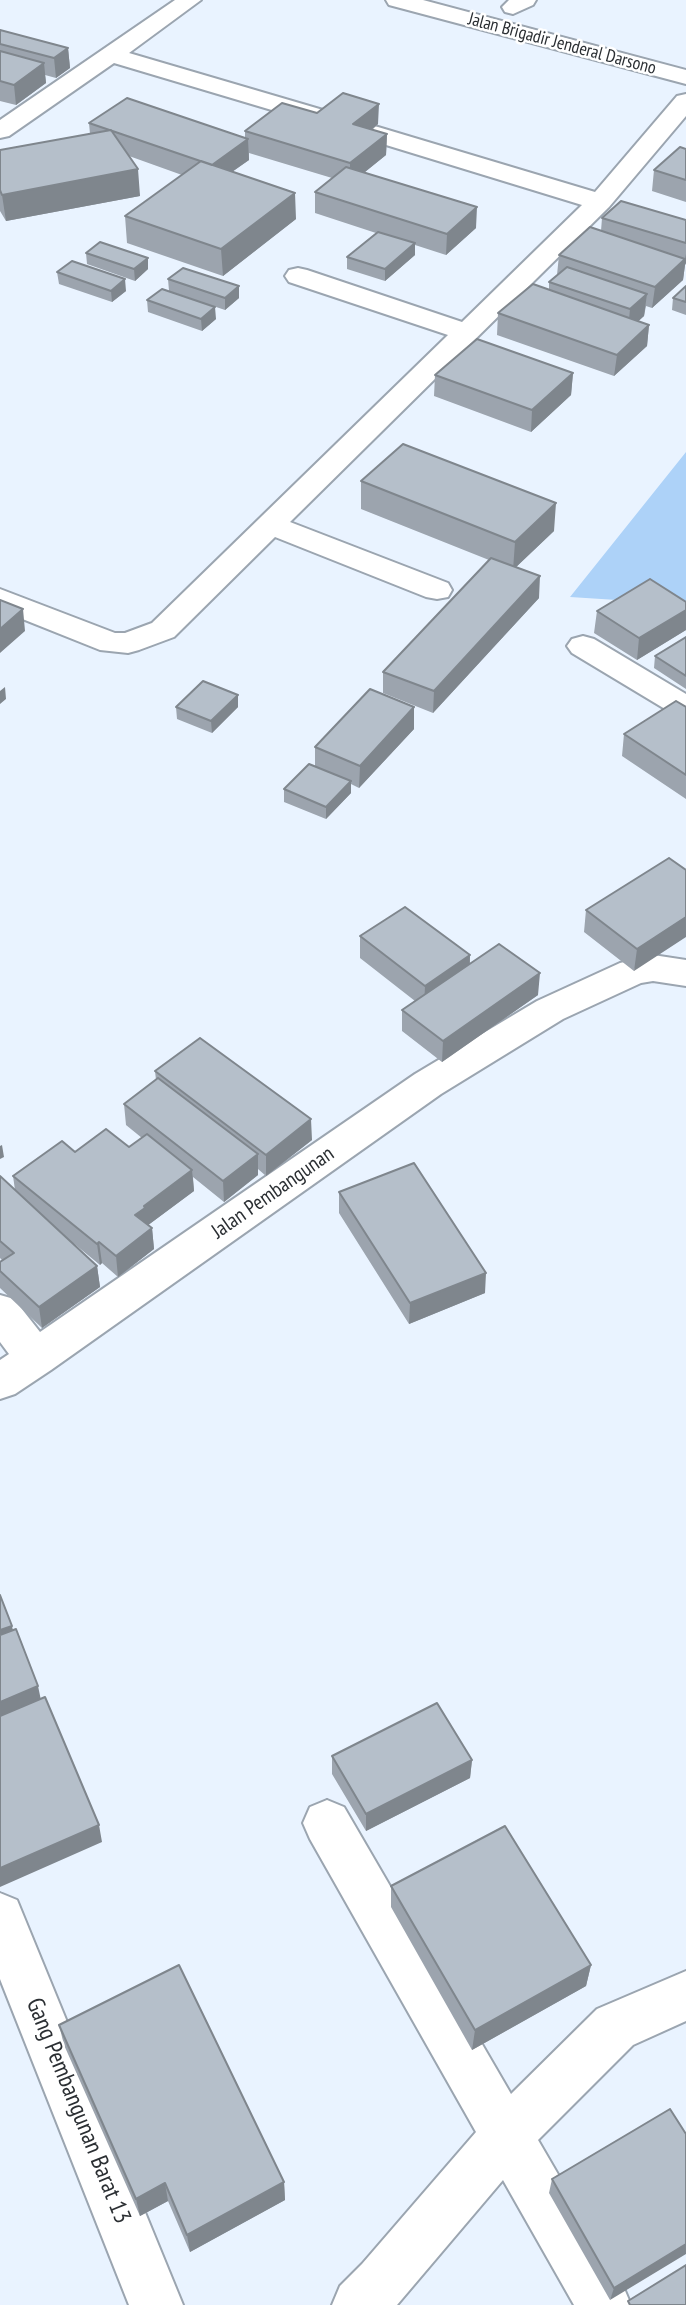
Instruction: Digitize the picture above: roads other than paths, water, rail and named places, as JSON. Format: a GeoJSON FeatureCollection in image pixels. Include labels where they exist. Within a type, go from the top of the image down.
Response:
{"type":"FeatureCollection","features":[{"type":"Feature","properties":{"kind":"main road"},"geometry":{"type":"LineString","coordinates":[[5,122],[112,55],[190,0]]}},
{"type":"Feature","properties":{"kind":"main road","name":"Jalan Brigadir Jenderal Darsono"},"geometry":{"type":"LineString","coordinates":[[397,0],[686,77]]}},
{"type":"Feature","properties":{"kind":"main road","name":"Jalan Brigadir Jenderal Darsono"},"geometry":{"type":"LineString","coordinates":[[489,0],[526,7]]}},
{"type":"Feature","properties":{"kind":"main road"},"geometry":{"type":"LineString","coordinates":[[112,55],[334,121]]}},
{"type":"Feature","properties":{"kind":"main road"},"geometry":{"type":"LineString","coordinates":[[0,599],[111,643],[128,643],[163,631],[600,202],[686,101]]}},
{"type":"Feature","properties":{"kind":"main road"},"geometry":{"type":"LineString","coordinates":[[369,132],[600,202]]}},
{"type":"Feature","properties":{"kind":"main road"},"geometry":{"type":"LineString","coordinates":[[298,276],[466,332]]}},
{"type":"Feature","properties":{"kind":"main road"},"geometry":{"type":"LineString","coordinates":[[271,524],[437,590]]}},
{"type":"Feature","properties":{"kind":"main road"},"geometry":{"type":"LineString","coordinates":[[583,646],[686,708]]}},
{"type":"Feature","properties":{"kind":"main road","name":"Jalan Pembangunan"},"geometry":{"type":"LineString","coordinates":[[0,1382],[428,1084],[550,1010],[633,972],[653,968],[686,973]]}},
{"type":"Feature","properties":{"kind":"main road"},"geometry":{"type":"LineString","coordinates":[[0,1311],[36,1358]]}},
{"type":"Feature","properties":{"kind":"main road"},"geometry":{"type":"LineString","coordinates":[[327,1823],[604,2305]]}},
{"type":"Feature","properties":{"kind":"main road","name":"Gang Pembangunan Barat 13"},"geometry":{"type":"LineString","coordinates":[[0,1917],[156,2305]]}},
{"type":"Feature","properties":{"kind":"main road"},"geometry":{"type":"LineString","coordinates":[[359,2305],[382,2283],[507,2135],[615,2027],[686,1996]]}}]}
